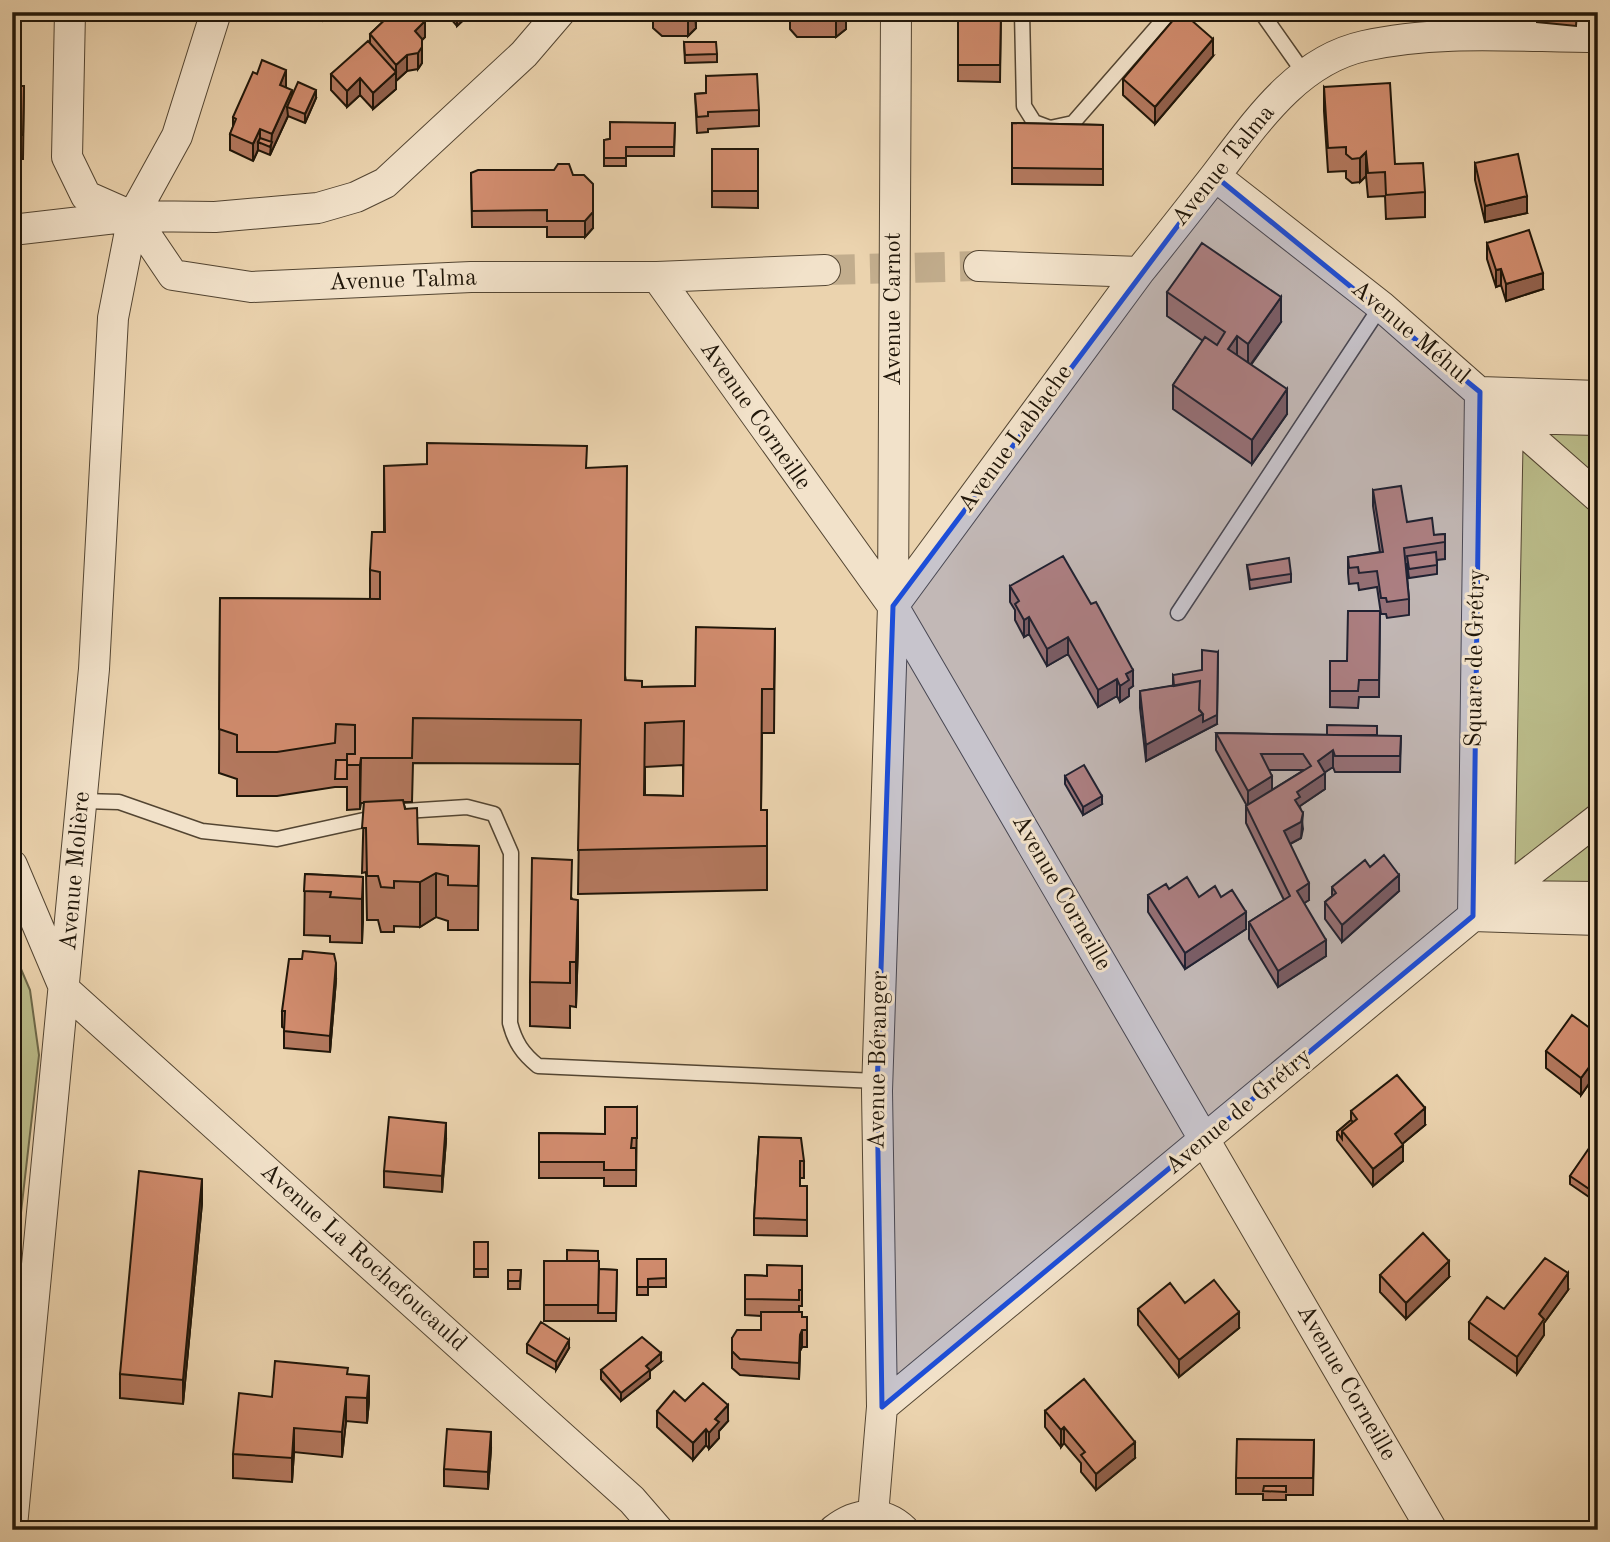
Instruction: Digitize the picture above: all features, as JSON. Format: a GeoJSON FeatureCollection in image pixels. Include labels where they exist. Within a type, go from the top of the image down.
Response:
{"type":"FeatureCollection","features":[{"type":"Feature","properties":{"kind":"street"},"geometry":{"type":"LineString","coordinates":[[70,12],[68,157],[86,196],[133,216]]}},
{"type":"Feature","properties":{"kind":"street","name":"Avenue Molière"},"geometry":{"type":"LineString","coordinates":[[12,1526],[83,801],[94,669],[113,318],[133,216],[177,136],[216,12]]}},
{"type":"Feature","properties":{"kind":"street"},"geometry":{"type":"LineString","coordinates":[[12,230],[133,216],[215,217],[318,208],[356,197],[385,183],[524,54],[560,12]]}},
{"type":"Feature","properties":{"kind":"street","name":"Avenue Carnot"},"geometry":{"type":"LineString","coordinates":[[893,606],[896,12]]}},
{"type":"Feature","properties":{"kind":"street","name":"Avenue Talma"},"geometry":{"type":"LineString","coordinates":[[1139,272],[1254,123],[1304,73],[1334,56],[1363,46],[1438,38],[1598,37]]}},
{"type":"Feature","properties":{"kind":"street","name":"Avenue Méhul"},"geometry":{"type":"LineString","coordinates":[[1215,176],[1381,306],[1598,497]]}},
{"type":"Feature","properties":{"kind":"street","name":"Avenue Talma"},"geometry":{"type":"LineString","coordinates":[[133,216],[173,275],[251,287],[471,277],[657,277],[825,270]]}},
{"type":"Feature","properties":{"kind":"street"},"geometry":{"type":"LineString","coordinates":[[979,267],[1139,272]]}},
{"type":"Feature","properties":{"kind":"street","name":"Avenue Lablache"},"geometry":{"type":"LineString","coordinates":[[893,606],[1139,272]]}},
{"type":"Feature","properties":{"kind":"street","name":"Avenue Corneille"},"geometry":{"type":"LineString","coordinates":[[657,277],[893,606],[1432,1530]]}},
{"type":"Feature","properties":{"kind":"street"},"geometry":{"type":"LineString","coordinates":[[1480,392],[1598,396]]}},
{"type":"Feature","properties":{"kind":"street","name":"Square de Grétry"},"geometry":{"type":"LineString","coordinates":[[1472,916],[1480,392]]}},
{"type":"Feature","properties":{"kind":"street"},"geometry":{"type":"LineString","coordinates":[[1508,418],[1598,420]]}},
{"type":"Feature","properties":{"kind":"street","name":"Square de Grétry"},"geometry":{"type":"LineString","coordinates":[[1499,896],[1508,418]]}},
{"type":"Feature","properties":{"kind":"street","name":"Avenue Béranger"},"geometry":{"type":"LineString","coordinates":[[873,1515],[882,1407],[877,1081],[893,606]]}},
{"type":"Feature","properties":{"kind":"street","name":"Avenue de Grétry"},"geometry":{"type":"LineString","coordinates":[[882,1407],[1205,1141],[1472,916],[1598,819]]}},
{"type":"Feature","properties":{"kind":"street"},"geometry":{"type":"LineString","coordinates":[[12,865],[65,990]]}},
{"type":"Feature","properties":{"kind":"street"},"geometry":{"type":"LineString","coordinates":[[1499,896],[1598,897]]}},
{"type":"Feature","properties":{"kind":"street"},"geometry":{"type":"LineString","coordinates":[[1472,916],[1598,920]]}},
{"type":"Feature","properties":{"kind":"street","name":"Avenue La Rochefoucauld"},"geometry":{"type":"LineString","coordinates":[[65,990],[632,1500],[658,1530]]}},
{"type":"Feature","properties":{"kind":"street"},"geometry":{"type":"LineString","coordinates":[[834,1530],[859,1516],[873,1515],[888,1518],[904,1530]]}},
{"type":"Feature","properties":{"kind":"lane"},"geometry":{"type":"LineString","coordinates":[[1022,12],[1024,106],[1034,122],[1050,128],[1073,123],[1170,12]]}},
{"type":"Feature","properties":{"kind":"lane"},"geometry":{"type":"LineString","coordinates":[[1261,12],[1304,73]]}},
{"type":"Feature","properties":{"kind":"lane"},"geometry":{"type":"LineString","coordinates":[[1178,612],[1381,306]]}},
{"type":"Feature","properties":{"kind":"lane"},"geometry":{"type":"LineString","coordinates":[[83,801],[119,802],[202,831],[277,839],[405,811],[467,807],[494,814],[511,853],[510,1023],[520,1048],[538,1066],[877,1081]]}},
{"type":"Feature","properties":{"kind":"highlighted area"},"geometry":{"type":"Polygon","coordinates":[[[1215,176],[1480,392],[1473,916],[882,1407],[877,1091],[893,606],[1215,176]]]}},
{"type":"Feature","properties":{"kind":"green space"},"geometry":{"type":"Polygon","coordinates":[[[1508,418],[1598,420],[1598,897],[1499,896],[1508,418]]]}},
{"type":"Feature","properties":{"kind":"green space"},"geometry":{"type":"Polygon","coordinates":[[[12,948],[30,990],[39,1055],[12,1291],[12,948]]]}},
{"type":"Feature","properties":{"kind":"building"},"geometry":{"type":"Polygon","coordinates":[[[393,12],[418,12],[425,21],[415,31],[422,39],[422,47],[418,53],[407,55],[396,65],[370,34],[393,12]]]}},
{"type":"Feature","properties":{"kind":"building"},"geometry":{"type":"Polygon","coordinates":[[[654,12],[695,12],[688,19],[662,19],[654,12]]]}},
{"type":"Feature","properties":{"kind":"building"},"geometry":{"type":"Polygon","coordinates":[[[790,12],[846,12],[836,21],[797,21],[790,12]]]}},
{"type":"Feature","properties":{"kind":"building"},"geometry":{"type":"Polygon","coordinates":[[[958,12],[1001,12],[1000,65],[958,65],[958,12]]]}},
{"type":"Feature","properties":{"kind":"building"},"geometry":{"type":"Polygon","coordinates":[[[1180,12],[1213,39],[1155,107],[1123,79],[1180,12]]]}},
{"type":"Feature","properties":{"kind":"building"},"geometry":{"type":"Polygon","coordinates":[[[1537,12],[1577,12],[1576,18],[1537,12]]]}},
{"type":"Feature","properties":{"kind":"building"},"geometry":{"type":"Polygon","coordinates":[[[368,41],[396,72],[373,93],[360,78],[347,91],[331,74],[368,41]]]}},
{"type":"Feature","properties":{"kind":"building"},"geometry":{"type":"Polygon","coordinates":[[[684,42],[716,42],[717,54],[685,55],[684,42]]]}},
{"type":"Feature","properties":{"kind":"building"},"geometry":{"type":"Polygon","coordinates":[[[262,60],[286,70],[280,85],[292,90],[272,134],[260,129],[253,144],[230,134],[236,119],[233,117],[253,72],[257,74],[262,60]]]}},
{"type":"Feature","properties":{"kind":"building"},"geometry":{"type":"Polygon","coordinates":[[[757,74],[759,110],[708,112],[708,116],[697,117],[695,94],[706,93],[706,76],[757,74]]]}},
{"type":"Feature","properties":{"kind":"building"},"geometry":{"type":"Polygon","coordinates":[[[298,82],[316,90],[305,114],[287,107],[298,82]]]}},
{"type":"Feature","properties":{"kind":"building"},"geometry":{"type":"Polygon","coordinates":[[[1390,83],[1395,164],[1423,163],[1425,192],[1386,195],[1385,172],[1368,173],[1366,152],[1360,158],[1352,159],[1346,154],[1346,147],[1328,148],[1324,87],[1390,83]]]}},
{"type":"Feature","properties":{"kind":"building"},"geometry":{"type":"Polygon","coordinates":[[[12,86],[24,86],[23,135],[12,135],[12,86]]]}},
{"type":"Feature","properties":{"kind":"building"},"geometry":{"type":"Polygon","coordinates":[[[610,122],[675,123],[674,147],[626,147],[626,158],[604,158],[604,140],[610,139],[610,122]]]}},
{"type":"Feature","properties":{"kind":"building"},"geometry":{"type":"Polygon","coordinates":[[[1012,123],[1103,125],[1103,169],[1012,168],[1012,123]]]}},
{"type":"Feature","properties":{"kind":"building"},"geometry":{"type":"Polygon","coordinates":[[[260,138],[272,142],[270,147],[258,142],[260,138]]]}},
{"type":"Feature","properties":{"kind":"building"},"geometry":{"type":"Polygon","coordinates":[[[712,149],[758,149],[758,191],[712,191],[712,149]]]}},
{"type":"Feature","properties":{"kind":"building"},"geometry":{"type":"Polygon","coordinates":[[[1518,154],[1527,196],[1485,206],[1475,163],[1518,154]]]}},
{"type":"Feature","properties":{"kind":"building"},"geometry":{"type":"Polygon","coordinates":[[[558,164],[569,164],[573,175],[584,175],[593,184],[593,212],[585,221],[547,221],[547,210],[472,211],[471,173],[478,170],[554,170],[558,164]]]}},
{"type":"Feature","properties":{"kind":"building"},"geometry":{"type":"Polygon","coordinates":[[[1529,230],[1543,273],[1506,284],[1501,269],[1496,270],[1487,243],[1529,230]]]}},
{"type":"Feature","properties":{"kind":"building"},"geometry":{"type":"Polygon","coordinates":[[[1202,243],[1281,297],[1248,344],[1237,336],[1228,349],[1287,389],[1252,440],[1173,385],[1205,337],[1217,345],[1225,332],[1167,292],[1202,243]]]}},
{"type":"Feature","properties":{"kind":"building"},"geometry":{"type":"Polygon","coordinates":[[[427,443],[587,446],[586,468],[627,466],[625,680],[642,681],[642,687],[695,686],[696,627],[775,629],[774,689],[762,689],[761,810],[767,810],[767,846],[578,850],[581,720],[413,718],[412,758],[361,758],[360,765],[347,765],[347,754],[355,754],[355,725],[336,724],[335,743],[277,752],[237,752],[237,735],[219,729],[220,598],[380,599],[380,572],[370,570],[372,532],[385,532],[384,466],[427,464],[427,443]],[[684,721],[645,723],[644,795],[683,796],[684,721]]]}},
{"type":"Feature","properties":{"kind":"building"},"geometry":{"type":"Polygon","coordinates":[[[1401,486],[1407,522],[1432,518],[1434,535],[1445,534],[1445,542],[1404,548],[1409,599],[1387,602],[1386,598],[1381,598],[1377,571],[1359,573],[1358,567],[1349,568],[1348,557],[1383,552],[1373,490],[1401,486]]]}},
{"type":"Feature","properties":{"kind":"building"},"geometry":{"type":"Polygon","coordinates":[[[1436,552],[1437,565],[1409,569],[1407,556],[1436,552]]]}},
{"type":"Feature","properties":{"kind":"building"},"geometry":{"type":"Polygon","coordinates":[[[1063,556],[1091,604],[1096,602],[1133,670],[1126,674],[1129,680],[1120,686],[1117,679],[1098,690],[1068,637],[1047,649],[1029,617],[1024,620],[1015,604],[1019,601],[1010,586],[1063,556]]]}},
{"type":"Feature","properties":{"kind":"building"},"geometry":{"type":"Polygon","coordinates":[[[1289,558],[1291,574],[1250,580],[1247,565],[1289,558]]]}},
{"type":"Feature","properties":{"kind":"building"},"geometry":{"type":"Polygon","coordinates":[[[1348,611],[1380,611],[1379,680],[1359,680],[1358,691],[1330,691],[1330,661],[1347,661],[1348,611]]]}},
{"type":"Feature","properties":{"kind":"building"},"geometry":{"type":"Polygon","coordinates":[[[1202,650],[1218,652],[1217,715],[1203,722],[1203,714],[1199,710],[1200,681],[1174,686],[1173,675],[1202,670],[1202,650]]]}},
{"type":"Feature","properties":{"kind":"building"},"geometry":{"type":"Polygon","coordinates":[[[1200,681],[1199,709],[1203,714],[1146,745],[1140,691],[1200,681]]]}},
{"type":"Feature","properties":{"kind":"building"},"geometry":{"type":"Polygon","coordinates":[[[1327,725],[1377,726],[1377,735],[1327,735],[1327,725]]]}},
{"type":"Feature","properties":{"kind":"building"},"geometry":{"type":"Polygon","coordinates":[[[1216,733],[1401,736],[1400,756],[1335,756],[1333,750],[1318,761],[1325,773],[1297,792],[1300,797],[1295,800],[1303,813],[1301,822],[1284,831],[1309,883],[1297,891],[1326,940],[1278,971],[1249,922],[1290,896],[1246,806],[1311,766],[1303,754],[1261,754],[1272,776],[1248,791],[1216,733]]]}},
{"type":"Feature","properties":{"kind":"building"},"geometry":{"type":"Polygon","coordinates":[[[336,760],[347,760],[347,779],[335,779],[336,760]]]}},
{"type":"Feature","properties":{"kind":"building"},"geometry":{"type":"Polygon","coordinates":[[[1084,765],[1102,796],[1083,807],[1065,776],[1084,765]]]}},
{"type":"Feature","properties":{"kind":"building"},"geometry":{"type":"Polygon","coordinates":[[[403,800],[405,809],[417,808],[418,844],[479,846],[478,886],[448,885],[448,876],[436,873],[420,882],[394,881],[394,888],[381,887],[378,876],[367,876],[366,828],[362,828],[364,802],[403,800]]]}},
{"type":"Feature","properties":{"kind":"building"},"geometry":{"type":"Polygon","coordinates":[[[1384,855],[1399,875],[1342,925],[1325,902],[1336,893],[1332,887],[1365,860],[1370,867],[1384,855]]]}},
{"type":"Feature","properties":{"kind":"building"},"geometry":{"type":"Polygon","coordinates":[[[532,858],[572,860],[571,899],[578,900],[576,962],[570,962],[570,983],[530,982],[532,858]]]}},
{"type":"Feature","properties":{"kind":"building"},"geometry":{"type":"Polygon","coordinates":[[[305,874],[363,877],[362,899],[330,897],[331,892],[304,891],[305,874]]]}},
{"type":"Feature","properties":{"kind":"building"},"geometry":{"type":"Polygon","coordinates":[[[1187,877],[1199,897],[1215,886],[1221,897],[1232,890],[1246,912],[1185,953],[1148,895],[1166,884],[1169,889],[1187,877]]]}},
{"type":"Feature","properties":{"kind":"building"},"geometry":{"type":"Polygon","coordinates":[[[303,951],[334,954],[336,963],[330,1036],[284,1031],[285,1011],[282,1011],[289,959],[302,959],[303,951]]]}},
{"type":"Feature","properties":{"kind":"building"},"geometry":{"type":"Polygon","coordinates":[[[1572,1015],[1598,1034],[1598,1055],[1581,1078],[1546,1051],[1572,1015]]]}},
{"type":"Feature","properties":{"kind":"building"},"geometry":{"type":"Polygon","coordinates":[[[1397,1075],[1425,1108],[1395,1134],[1403,1145],[1373,1169],[1342,1131],[1357,1119],[1351,1111],[1397,1075]]]}},
{"type":"Feature","properties":{"kind":"building"},"geometry":{"type":"Polygon","coordinates":[[[605,1107],[637,1107],[637,1138],[632,1138],[631,1148],[636,1148],[636,1170],[604,1170],[604,1162],[539,1162],[539,1133],[605,1134],[605,1107]]]}},
{"type":"Feature","properties":{"kind":"building"},"geometry":{"type":"Polygon","coordinates":[[[389,1117],[446,1123],[442,1176],[384,1171],[389,1117]]]}},
{"type":"Feature","properties":{"kind":"building"},"geometry":{"type":"Polygon","coordinates":[[[1351,1120],[1353,1122],[1342,1131],[1342,1139],[1337,1132],[1351,1120]]]}},
{"type":"Feature","properties":{"kind":"building"},"geometry":{"type":"Polygon","coordinates":[[[759,1137],[801,1138],[804,1161],[800,1161],[800,1186],[807,1186],[807,1220],[754,1218],[759,1137]]]}},
{"type":"Feature","properties":{"kind":"building"},"geometry":{"type":"Polygon","coordinates":[[[1596,1138],[1598,1139],[1598,1195],[1570,1176],[1596,1138]]]}},
{"type":"Feature","properties":{"kind":"building"},"geometry":{"type":"Polygon","coordinates":[[[139,1171],[202,1179],[183,1380],[120,1374],[139,1171]]]}},
{"type":"Feature","properties":{"kind":"building"},"geometry":{"type":"Polygon","coordinates":[[[1423,1233],[1449,1261],[1406,1303],[1380,1275],[1423,1233]]]}},
{"type":"Feature","properties":{"kind":"building"},"geometry":{"type":"Polygon","coordinates":[[[474,1242],[488,1242],[488,1269],[474,1269],[474,1242]]]}},
{"type":"Feature","properties":{"kind":"building"},"geometry":{"type":"Polygon","coordinates":[[[567,1250],[598,1251],[598,1261],[567,1261],[567,1250]]]}},
{"type":"Feature","properties":{"kind":"building"},"geometry":{"type":"Polygon","coordinates":[[[1545,1258],[1568,1273],[1539,1314],[1544,1319],[1517,1357],[1469,1322],[1487,1297],[1504,1309],[1545,1258]]]}},
{"type":"Feature","properties":{"kind":"building"},"geometry":{"type":"Polygon","coordinates":[[[637,1259],[666,1259],[666,1278],[648,1279],[648,1287],[637,1287],[637,1259]]]}},
{"type":"Feature","properties":{"kind":"building"},"geometry":{"type":"Polygon","coordinates":[[[544,1261],[599,1261],[598,1305],[544,1305],[544,1261]]]}},
{"type":"Feature","properties":{"kind":"building"},"geometry":{"type":"Polygon","coordinates":[[[767,1265],[802,1266],[802,1290],[799,1290],[799,1300],[745,1299],[745,1275],[767,1276],[767,1265]]]}},
{"type":"Feature","properties":{"kind":"building"},"geometry":{"type":"Polygon","coordinates":[[[599,1269],[617,1270],[616,1313],[598,1313],[599,1269]]]}},
{"type":"Feature","properties":{"kind":"building"},"geometry":{"type":"Polygon","coordinates":[[[508,1270],[521,1270],[520,1281],[508,1281],[508,1270]]]}},
{"type":"Feature","properties":{"kind":"building"},"geometry":{"type":"Polygon","coordinates":[[[1214,1280],[1239,1312],[1179,1360],[1138,1309],[1170,1283],[1185,1303],[1214,1280]]]}},
{"type":"Feature","properties":{"kind":"building"},"geometry":{"type":"Polygon","coordinates":[[[761,1312],[802,1312],[802,1317],[807,1317],[807,1330],[802,1330],[800,1335],[799,1363],[740,1359],[732,1351],[732,1338],[737,1330],[761,1330],[761,1312]]]}},
{"type":"Feature","properties":{"kind":"building"},"geometry":{"type":"Polygon","coordinates":[[[541,1322],[569,1340],[556,1362],[527,1344],[541,1322]]]}},
{"type":"Feature","properties":{"kind":"building"},"geometry":{"type":"Polygon","coordinates":[[[642,1337],[661,1353],[646,1366],[650,1370],[621,1393],[601,1370],[642,1337]]]}},
{"type":"Feature","properties":{"kind":"building"},"geometry":{"type":"Polygon","coordinates":[[[275,1361],[348,1368],[347,1374],[369,1376],[367,1398],[346,1397],[342,1432],[294,1428],[292,1458],[233,1454],[239,1393],[272,1397],[275,1361]]]}},
{"type":"Feature","properties":{"kind":"building"},"geometry":{"type":"Polygon","coordinates":[[[1084,1379],[1135,1442],[1096,1474],[1081,1455],[1085,1452],[1064,1427],[1061,1430],[1045,1411],[1084,1379]]]}},
{"type":"Feature","properties":{"kind":"building"},"geometry":{"type":"Polygon","coordinates":[[[703,1383],[728,1405],[715,1419],[719,1422],[709,1433],[706,1429],[693,1443],[657,1411],[674,1391],[685,1401],[703,1383]]]}},
{"type":"Feature","properties":{"kind":"building"},"geometry":{"type":"Polygon","coordinates":[[[447,1429],[491,1432],[488,1472],[444,1469],[447,1429]]]}},
{"type":"Feature","properties":{"kind":"building"},"geometry":{"type":"Polygon","coordinates":[[[1237,1439],[1314,1440],[1313,1478],[1236,1478],[1237,1439]]]}},
{"type":"Feature","properties":{"kind":"building"},"geometry":{"type":"Polygon","coordinates":[[[1264,1486],[1286,1486],[1286,1492],[1263,1491],[1264,1486]]]}},
{"type":"Feature","properties":{"kind":"tunnel"},"geometry":{"type":"LineString","coordinates":[[825,270],[979,266]]}}]}
